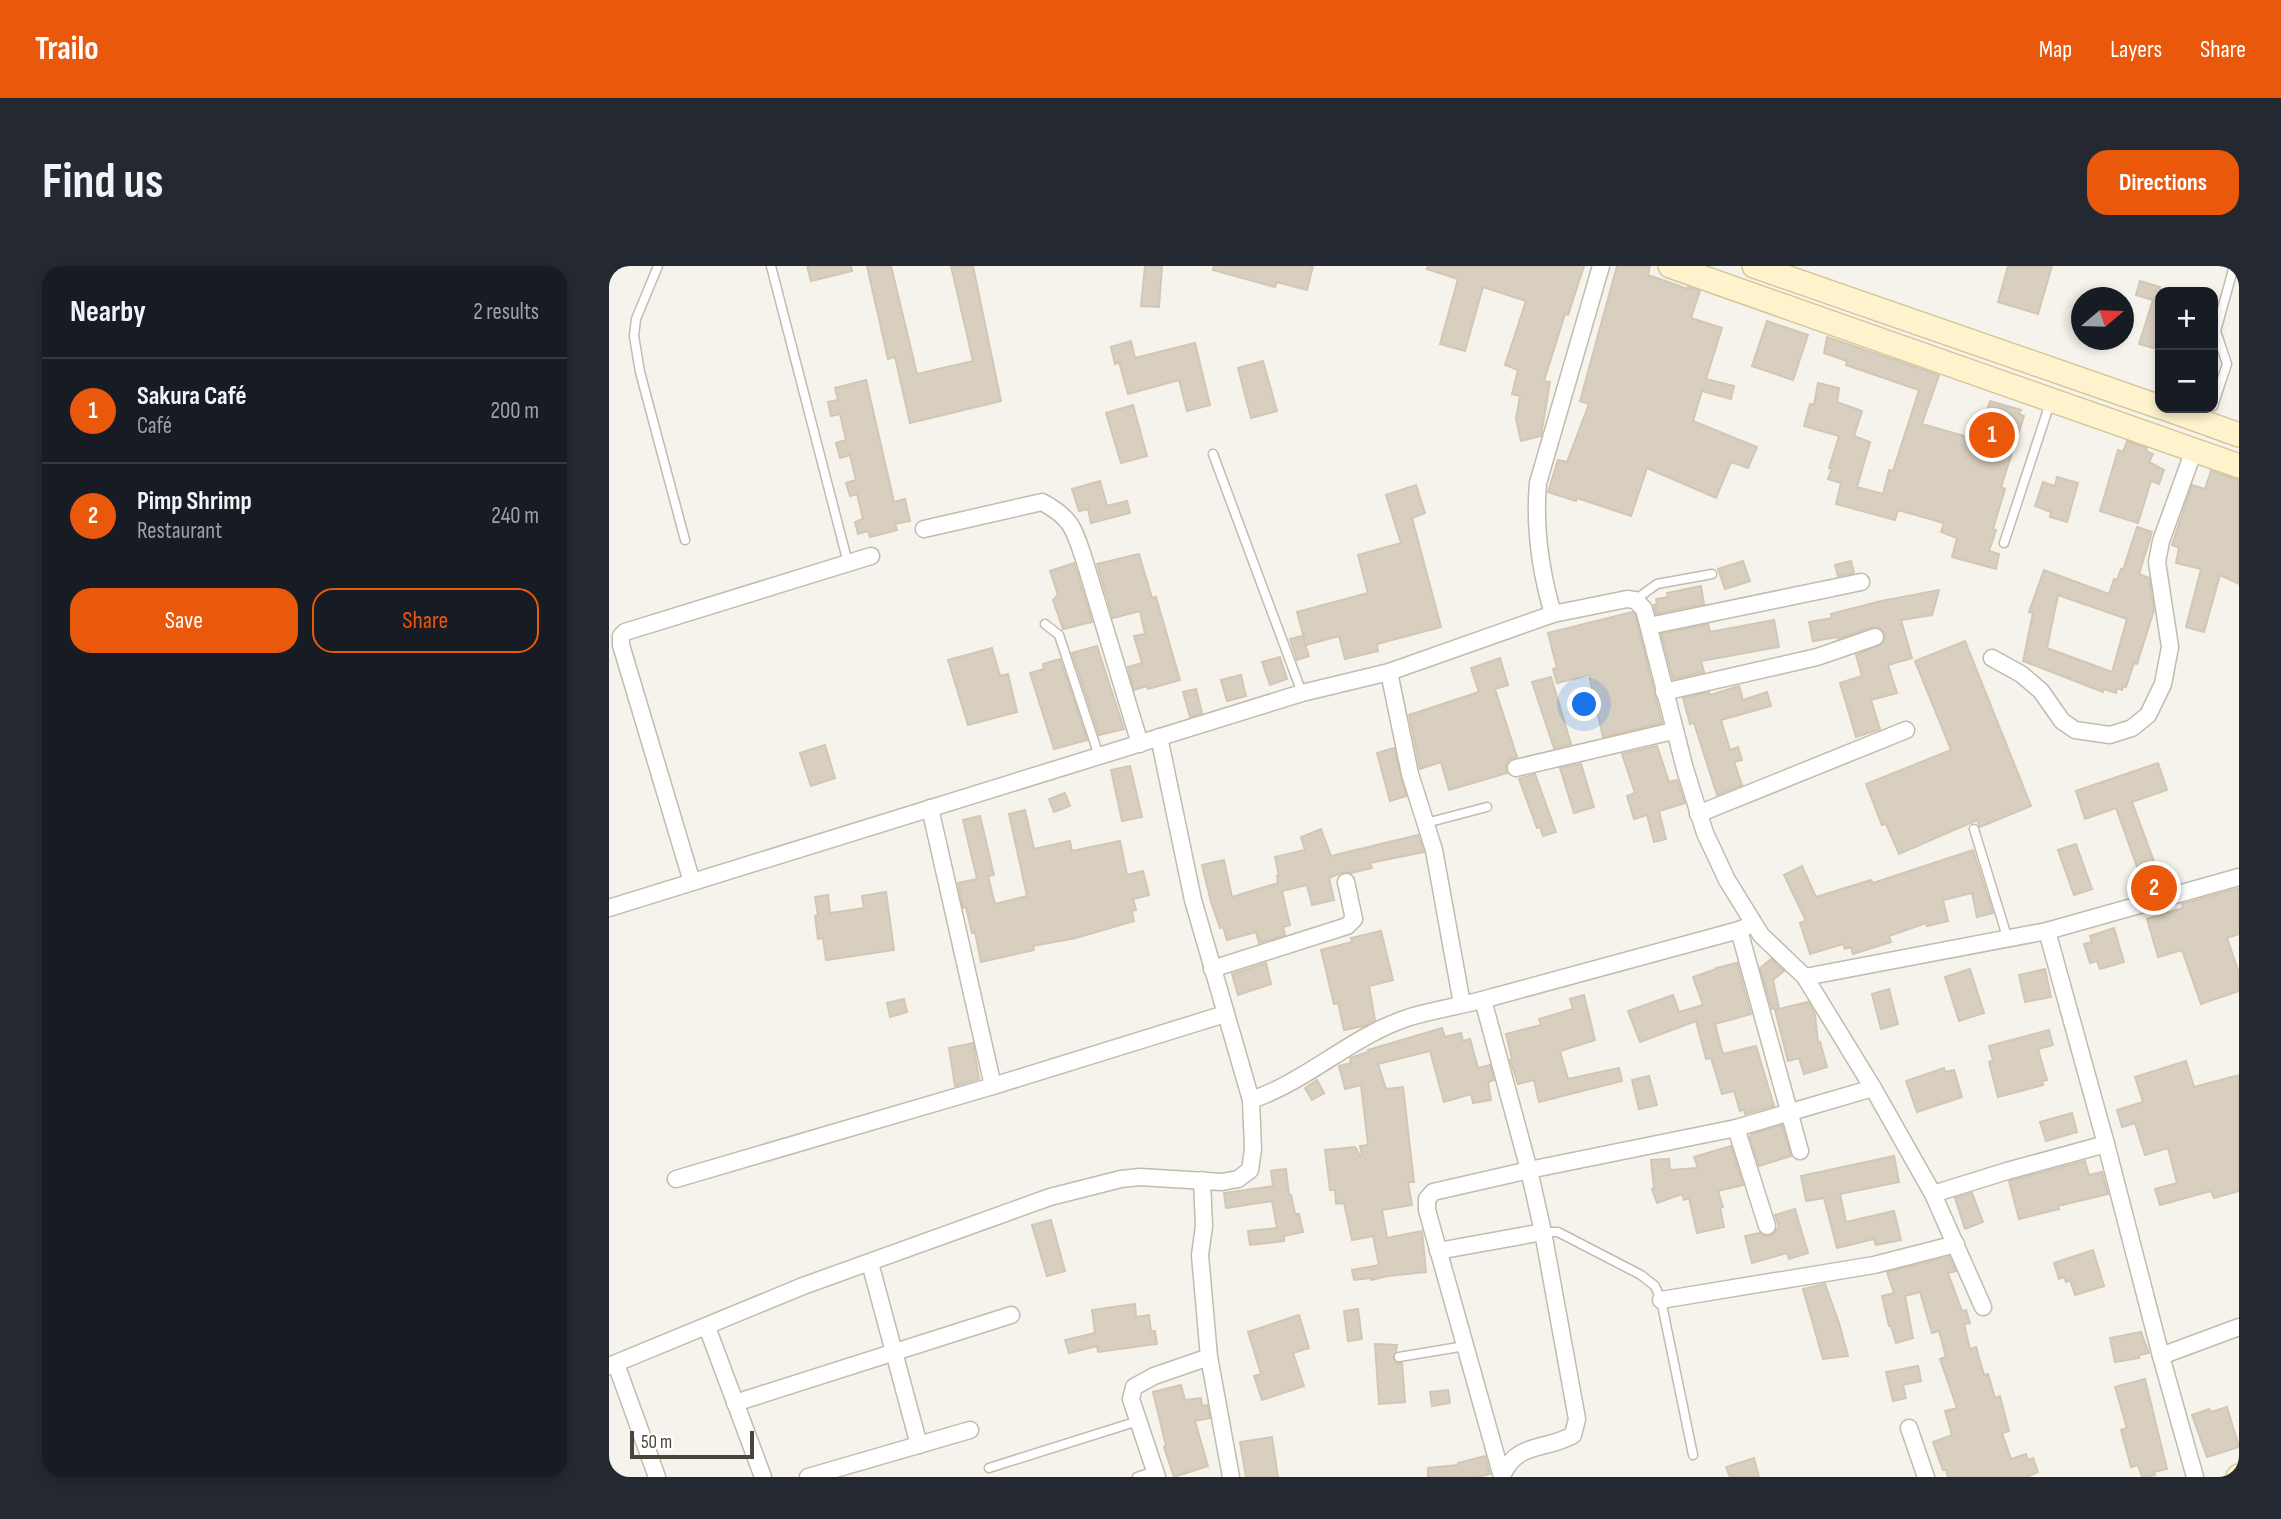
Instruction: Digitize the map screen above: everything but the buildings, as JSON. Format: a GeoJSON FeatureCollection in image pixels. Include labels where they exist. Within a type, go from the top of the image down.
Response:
{"type":"FeatureCollection","features":[{"type":"Feature","properties":{"kind":"main road"},"geometry":{"type":"LineString","coordinates":[[1670,266],[2239,466]]}},
{"type":"Feature","properties":{"kind":"main road"},"geometry":{"type":"LineString","coordinates":[[1754,266],[2155,405]]}},
{"type":"Feature","properties":{"kind":"main road"},"geometry":{"type":"LineString","coordinates":[[2212,413],[2239,435]]}},
{"type":"Feature","properties":{"kind":"street"},"geometry":{"type":"LineString","coordinates":[[1553,614],[1541,574],[1535,514],[1538,483],[1601,266]]}},
{"type":"Feature","properties":{"kind":"street"},"geometry":{"type":"LineString","coordinates":[[1992,658],[2021,674],[2041,691],[2062,721],[2075,730],[2110,735],[2132,728],[2148,715],[2163,684],[2170,646],[2157,562],[2161,541],[2194,450]]}},
{"type":"Feature","properties":{"kind":"street"},"geometry":{"type":"LineString","coordinates":[[924,529],[1042,502],[1061,512],[1074,529],[1140,744]]}},
{"type":"Feature","properties":{"kind":"street"},"geometry":{"type":"LineString","coordinates":[[692,883],[621,645],[615,636],[871,556]]}},
{"type":"Feature","properties":{"kind":"street"},"geometry":{"type":"LineString","coordinates":[[1649,626],[1861,582]]}},
{"type":"Feature","properties":{"kind":"street"},"geometry":{"type":"LineString","coordinates":[[609,908],[1302,693],[1389,672],[1553,614],[1627,599],[1635,600],[1644,609],[1674,731],[1699,814],[1746,928],[1800,1151]]}},
{"type":"Feature","properties":{"kind":"street"},"geometry":{"type":"LineString","coordinates":[[1664,692],[1817,657],[1875,637]]}},
{"type":"Feature","properties":{"kind":"street"},"geometry":{"type":"LineString","coordinates":[[1389,672],[1410,774],[1426,823],[1442,888],[1449,941],[1462,1004]]}},
{"type":"Feature","properties":{"kind":"street"},"geometry":{"type":"LineString","coordinates":[[1699,814],[1906,730]]}},
{"type":"Feature","properties":{"kind":"street"},"geometry":{"type":"LineString","coordinates":[[1516,768],[1674,731]]}},
{"type":"Feature","properties":{"kind":"street"},"geometry":{"type":"LineString","coordinates":[[657,1477],[613,1365],[803,1286],[1016,1209],[1092,1186],[1140,1177],[1222,1182],[1238,1179],[1250,1170],[1253,1149],[1251,1100],[1193,900],[1159,737]]}},
{"type":"Feature","properties":{"kind":"street"},"geometry":{"type":"LineString","coordinates":[[930,808],[993,1086]]}},
{"type":"Feature","properties":{"kind":"street"},"geometry":{"type":"LineString","coordinates":[[1805,977],[2008,940],[2239,877]]}},
{"type":"Feature","properties":{"kind":"street"},"geometry":{"type":"LineString","coordinates":[[1212,969],[1347,926],[1354,919],[1346,882]]}},
{"type":"Feature","properties":{"kind":"street"},"geometry":{"type":"LineString","coordinates":[[1251,1100],[1272,1093],[1367,1036],[1409,1018],[1746,928],[1761,935],[1805,977],[1873,1088],[1933,1194],[1983,1307]]}},
{"type":"Feature","properties":{"kind":"street"},"geometry":{"type":"LineString","coordinates":[[2047,931],[2195,1477]]}},
{"type":"Feature","properties":{"kind":"street"},"geometry":{"type":"LineString","coordinates":[[1483,1000],[1543,1232],[1577,1419],[1573,1434],[1561,1442],[1520,1453],[1508,1463],[1502,1477]]}},
{"type":"Feature","properties":{"kind":"street"},"geometry":{"type":"LineString","coordinates":[[676,1179],[993,1086],[1225,1014]]}},
{"type":"Feature","properties":{"kind":"street"},"geometry":{"type":"LineString","coordinates":[[1502,1477],[1427,1210],[1427,1199],[1433,1192],[1736,1128],[1873,1088]]}},
{"type":"Feature","properties":{"kind":"street"},"geometry":{"type":"LineString","coordinates":[[1736,1128],[1767,1226]]}},
{"type":"Feature","properties":{"kind":"street"},"geometry":{"type":"LineString","coordinates":[[1933,1194],[2106,1144]]}},
{"type":"Feature","properties":{"kind":"street"},"geometry":{"type":"LineString","coordinates":[[1202,1180],[1204,1226],[1200,1255],[1209,1357],[1231,1477]]}},
{"type":"Feature","properties":{"kind":"street"},"geometry":{"type":"LineString","coordinates":[[1438,1251],[1543,1232]]}},
{"type":"Feature","properties":{"kind":"street"},"geometry":{"type":"LineString","coordinates":[[1661,1300],[1874,1265],[1956,1244]]}},
{"type":"Feature","properties":{"kind":"street"},"geometry":{"type":"LineString","coordinates":[[870,1263],[919,1445]]}},
{"type":"Feature","properties":{"kind":"street"},"geometry":{"type":"LineString","coordinates":[[735,1403],[1011,1315]]}},
{"type":"Feature","properties":{"kind":"street"},"geometry":{"type":"LineString","coordinates":[[707,1327],[762,1477]]}},
{"type":"Feature","properties":{"kind":"street"},"geometry":{"type":"LineString","coordinates":[[2161,1356],[2239,1328]]}},
{"type":"Feature","properties":{"kind":"street"},"geometry":{"type":"LineString","coordinates":[[1156,1474],[1132,1399],[1134,1387],[1154,1376],[1209,1357]]}},
{"type":"Feature","properties":{"kind":"street"},"geometry":{"type":"LineString","coordinates":[[1909,1428],[1926,1477]]}},
{"type":"Feature","properties":{"kind":"street"},"geometry":{"type":"LineString","coordinates":[[808,1477],[970,1430]]}},
{"type":"Feature","properties":{"kind":"lane"},"geometry":{"type":"LineString","coordinates":[[658,266],[636,319],[634,336],[640,372],[685,540]]}},
{"type":"Feature","properties":{"kind":"lane"},"geometry":{"type":"LineString","coordinates":[[771,266],[848,563]]}},
{"type":"Feature","properties":{"kind":"lane"},"geometry":{"type":"LineString","coordinates":[[2218,391],[2227,364],[2216,331],[2234,266]]}},
{"type":"Feature","properties":{"kind":"lane"},"geometry":{"type":"LineString","coordinates":[[2004,543],[2052,399]]}},
{"type":"Feature","properties":{"kind":"lane"},"geometry":{"type":"LineString","coordinates":[[1213,454],[1302,693]]}},
{"type":"Feature","properties":{"kind":"lane"},"geometry":{"type":"LineString","coordinates":[[1635,600],[1657,584],[1712,574]]}},
{"type":"Feature","properties":{"kind":"lane"},"geometry":{"type":"LineString","coordinates":[[1045,624],[1059,635],[1099,756]]}},
{"type":"Feature","properties":{"kind":"lane"},"geometry":{"type":"LineString","coordinates":[[1426,823],[1486,807]]}},
{"type":"Feature","properties":{"kind":"lane"},"geometry":{"type":"LineString","coordinates":[[1974,829],[2008,940]]}},
{"type":"Feature","properties":{"kind":"lane"},"geometry":{"type":"LineString","coordinates":[[1543,1232],[1558,1232],[1641,1275],[1655,1286],[1661,1300],[1693,1455]]}},
{"type":"Feature","properties":{"kind":"lane"},"geometry":{"type":"LineString","coordinates":[[1399,1357],[1465,1346]]}},
{"type":"Feature","properties":{"kind":"lane"},"geometry":{"type":"LineString","coordinates":[[989,1468],[1138,1421]]}},
{"type":"Feature","properties":{"kind":"lane"},"geometry":{"type":"LineString","coordinates":[[1137,1477],[1156,1474]]}},
{"type":"Feature","properties":{"kind":"place","name":"Sakura Café"},"geometry":{"type":"Point","coordinates":[1992,435]}},
{"type":"Feature","properties":{"kind":"place","name":"Pimp Shrimp"},"geometry":{"type":"Point","coordinates":[2154,888]}}]}
